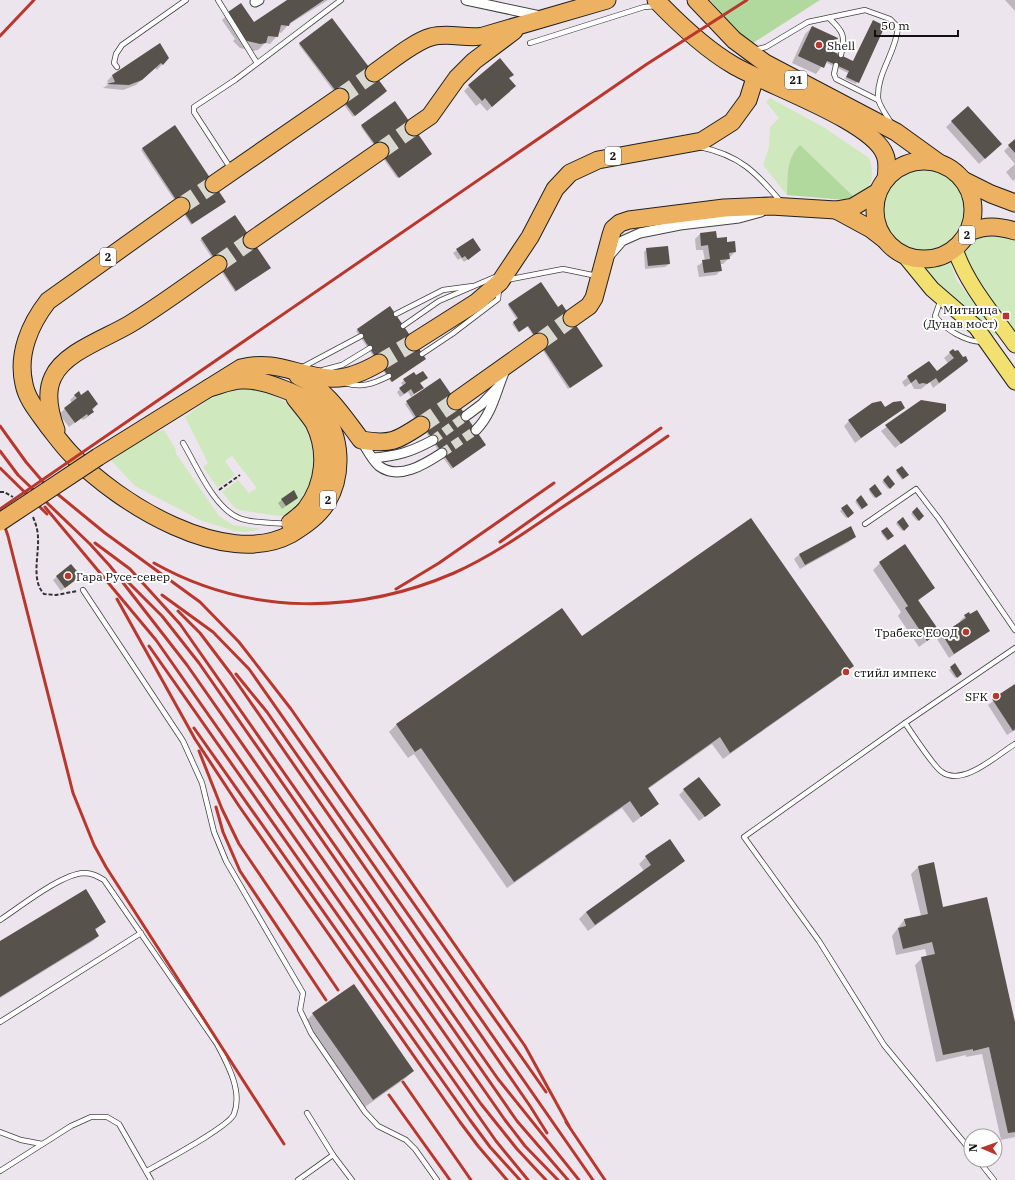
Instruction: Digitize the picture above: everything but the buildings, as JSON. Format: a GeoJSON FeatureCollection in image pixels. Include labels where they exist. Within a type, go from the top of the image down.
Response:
{"type":"FeatureCollection","features":[{"type":"Feature","properties":{"kind":"highway"},"geometry":{"type":"LineString","coordinates":[[374,73],[431,37],[442,36],[472,38],[607,0]]}},
{"type":"Feature","properties":{"kind":"highway","name":"21"},"geometry":{"type":"LineString","coordinates":[[696,0],[722,29],[748,52],[764,63],[896,132],[939,163]]}},
{"type":"Feature","properties":{"kind":"highway","name":"2"},"geometry":{"type":"LineString","coordinates":[[572,318],[589,306],[594,298],[601,277],[613,228],[620,223],[655,216],[724,208],[778,206],[836,210],[853,207],[882,186],[897,169],[910,163],[924,161],[939,163],[952,169],[963,180],[970,192],[974,205],[973,219],[969,232],[955,249],[944,256],[931,259],[918,259],[905,256],[894,250],[879,230],[875,218],[875,205],[882,186],[887,164],[885,155],[880,146],[870,135],[842,119],[755,78],[732,65],[709,48],[659,3]]}},
{"type":"Feature","properties":{"kind":"highway"},"geometry":{"type":"LineString","coordinates":[[414,127],[430,116],[457,78],[474,61],[524,23]]}},
{"type":"Feature","properties":{"kind":"highway","name":"2"},"geometry":{"type":"LineString","coordinates":[[418,348],[500,282],[530,237],[555,189],[570,173],[598,160],[688,145],[702,141],[732,122],[748,100],[755,78]]}},
{"type":"Feature","properties":{"kind":"highway"},"geometry":{"type":"LineString","coordinates":[[214,184],[340,97]]}},
{"type":"Feature","properties":{"kind":"highway"},"geometry":{"type":"LineString","coordinates":[[252,240],[380,151]]}},
{"type":"Feature","properties":{"kind":"highway","name":"2"},"geometry":{"type":"LineString","coordinates":[[963,180],[991,194],[1015,203]]}},
{"type":"Feature","properties":{"kind":"highway","name":"2"},"geometry":{"type":"LineString","coordinates":[[181,206],[48,301],[39,312],[28,335],[22,364],[24,387],[34,406],[62,443],[79,462],[133,504],[180,529],[212,539],[245,544],[271,542],[300,528],[319,513],[327,502],[333,488],[338,467],[338,448],[328,421],[320,410],[304,398],[270,384],[244,380],[233,381],[209,388]]}},
{"type":"Feature","properties":{"kind":"highway"},"geometry":{"type":"LineString","coordinates":[[836,210],[871,229],[886,241]]}},
{"type":"Feature","properties":{"kind":"highway","name":"2"},"geometry":{"type":"LineString","coordinates":[[969,232],[979,228],[996,226],[1015,231]]}},
{"type":"Feature","properties":{"kind":"highway","name":"2"},"geometry":{"type":"LineString","coordinates":[[62,443],[54,424],[49,393],[52,378],[59,367],[70,357],[130,324],[218,264]]}},
{"type":"Feature","properties":{"kind":"highway"},"geometry":{"type":"LineString","coordinates":[[456,401],[539,342]]}},
{"type":"Feature","properties":{"kind":"highway","name":"2"},"geometry":{"type":"LineString","coordinates":[[0,522],[98,457],[241,368],[263,365],[294,370],[330,379],[350,376],[366,370],[384,370]]}},
{"type":"Feature","properties":{"kind":"highway","name":"2"},"geometry":{"type":"LineString","coordinates":[[294,370],[302,378],[323,393],[361,440]]}},
{"type":"Feature","properties":{"kind":"highway","name":"2"},"geometry":{"type":"LineString","coordinates":[[212,539],[253,538],[270,534],[290,524],[306,509],[319,486],[323,468],[323,452],[320,437],[313,422],[290,392]]}},
{"type":"Feature","properties":{"kind":"highway"},"geometry":{"type":"LineString","coordinates":[[361,440],[381,444],[403,437],[421,425]]}},
{"type":"Feature","properties":{"kind":"main road"},"geometry":{"type":"LineString","coordinates":[[955,249],[963,269],[1015,345]]}},
{"type":"Feature","properties":{"kind":"main road"},"geometry":{"type":"LineString","coordinates":[[905,256],[941,297],[976,327],[1015,382]]}},
{"type":"Feature","properties":{"kind":"street"},"geometry":{"type":"LineString","coordinates":[[466,0],[546,17]]}},
{"type":"Feature","properties":{"kind":"street"},"geometry":{"type":"LineString","coordinates":[[476,430],[484,421],[492,406],[508,363]]}},
{"type":"Feature","properties":{"kind":"street"},"geometry":{"type":"LineString","coordinates":[[466,416],[482,404],[498,387]]}},
{"type":"Feature","properties":{"kind":"street"},"geometry":{"type":"LineString","coordinates":[[361,440],[379,465],[387,470],[409,470],[424,464],[442,453]]}},
{"type":"Feature","properties":{"kind":"street"},"geometry":{"type":"LineString","coordinates":[[373,458],[412,452],[433,440]]}},
{"type":"Feature","properties":{"kind":"lane"},"geometry":{"type":"LineString","coordinates":[[117,66],[114,63],[116,54],[122,45],[186,0]]}},
{"type":"Feature","properties":{"kind":"lane"},"geometry":{"type":"LineString","coordinates":[[218,0],[257,63]]}},
{"type":"Feature","properties":{"kind":"lane"},"geometry":{"type":"LineString","coordinates":[[232,171],[194,110],[194,107],[257,63],[341,0]]}},
{"type":"Feature","properties":{"kind":"lane"},"geometry":{"type":"LineString","coordinates":[[530,43],[659,3]]}},
{"type":"Feature","properties":{"kind":"lane"},"geometry":{"type":"LineString","coordinates":[[748,52],[766,47],[808,22],[865,10],[890,19],[898,27],[897,41],[882,71],[878,100]]}},
{"type":"Feature","properties":{"kind":"lane"},"geometry":{"type":"LineString","coordinates":[[829,18],[840,28],[844,41],[840,55]]}},
{"type":"Feature","properties":{"kind":"lane"},"geometry":{"type":"LineString","coordinates":[[836,65],[834,74],[836,79],[878,100],[896,132]]}},
{"type":"Feature","properties":{"kind":"lane"},"geometry":{"type":"LineString","coordinates":[[688,145],[715,150],[746,164],[778,206]]}},
{"type":"Feature","properties":{"kind":"lane"},"geometry":{"type":"LineString","coordinates":[[403,326],[438,301],[494,277],[512,264]]}},
{"type":"Feature","properties":{"kind":"lane"},"geometry":{"type":"LineString","coordinates":[[500,282],[522,276],[563,269],[601,277]]}},
{"type":"Feature","properties":{"kind":"lane"},"geometry":{"type":"LineString","coordinates":[[396,314],[443,290],[478,285]]}},
{"type":"Feature","properties":{"kind":"lane"},"geometry":{"type":"LineString","coordinates":[[294,370],[361,336]]}},
{"type":"Feature","properties":{"kind":"lane"},"geometry":{"type":"LineString","coordinates":[[294,370],[342,365],[370,348]]}},
{"type":"Feature","properties":{"kind":"lane"},"geometry":{"type":"LineString","coordinates":[[183,443],[213,494],[224,509],[240,518],[290,524]]}},
{"type":"Feature","properties":{"kind":"lane"},"geometry":{"type":"LineString","coordinates":[[865,524],[916,489],[939,519],[1015,630]]}},
{"type":"Feature","properties":{"kind":"lane"},"geometry":{"type":"LineString","coordinates":[[84,590],[183,741],[202,783],[214,832],[226,861],[302,993],[300,1010],[310,1033],[365,1112],[378,1126],[406,1140],[437,1180]]}},
{"type":"Feature","properties":{"kind":"lane"},"geometry":{"type":"LineString","coordinates":[[963,1141],[884,1045],[819,941],[744,837],[905,723],[1015,648]]}},
{"type":"Feature","properties":{"kind":"lane"},"geometry":{"type":"LineString","coordinates":[[905,723],[941,772],[956,777],[968,775],[1015,744]]}},
{"type":"Feature","properties":{"kind":"lane"},"geometry":{"type":"LineString","coordinates":[[0,920],[64,878],[83,873],[94,874],[104,880],[216,1044],[231,1071],[236,1096],[234,1115],[222,1126],[147,1171]]}},
{"type":"Feature","properties":{"kind":"lane"},"geometry":{"type":"LineString","coordinates":[[0,1022],[141,933]]}},
{"type":"Feature","properties":{"kind":"lane"},"geometry":{"type":"LineString","coordinates":[[307,1113],[333,1156],[352,1180]]}},
{"type":"Feature","properties":{"kind":"lane"},"geometry":{"type":"LineString","coordinates":[[0,1171],[70,1126],[90,1117],[108,1118],[119,1124],[151,1180]]}},
{"type":"Feature","properties":{"kind":"lane"},"geometry":{"type":"LineString","coordinates":[[0,1132],[21,1140],[42,1144]]}},
{"type":"Feature","properties":{"kind":"lane"},"geometry":{"type":"LineString","coordinates":[[298,1180],[333,1156]]}},
{"type":"Feature","properties":{"kind":"lane"},"geometry":{"type":"LineString","coordinates":[[984,1168],[994,1180]]}},
{"type":"Feature","properties":{"kind":"path"},"geometry":{"type":"LineString","coordinates":[[213,494],[240,475]]}},
{"type":"Feature","properties":{"kind":"path"},"geometry":{"type":"LineString","coordinates":[[0,492],[4,492],[15,498]]}},
{"type":"Feature","properties":{"kind":"path"},"geometry":{"type":"LineString","coordinates":[[32,514],[38,538],[36,563],[39,589],[44,594],[56,595],[84,590]]}},
{"type":"Feature","properties":{"kind":"shaded area"},"geometry":{"type":"Polygon","coordinates":[[[0,0],[1015,0],[1015,1180],[0,1180],[0,0]]]}},
{"type":"Feature","properties":{"kind":"green space"},"geometry":{"type":"Polygon","coordinates":[[[710,0],[820,0],[750,45],[710,0]]]}},
{"type":"Feature","properties":{"kind":"green space"},"geometry":{"type":"Polygon","coordinates":[[[770,98],[825,128],[869,158],[872,176],[869,186],[854,197],[800,145],[795,150],[790,162],[787,195],[763,165],[769,147],[770,127],[779,118],[766,102],[770,98]]]}},
{"type":"Feature","properties":{"kind":"green space"},"geometry":{"type":"Polygon","coordinates":[[[800,145],[854,197],[846,200],[787,195],[790,162],[795,150],[800,145]]]}},
{"type":"Feature","properties":{"kind":"green space"},"geometry":{"type":"Polygon","coordinates":[[[923,169],[931,170],[946,176],[958,188],[964,203],[964,219],[958,234],[946,246],[931,252],[923,253],[915,252],[900,246],[888,234],[882,219],[881,211],[882,203],[888,188],[900,176],[915,170],[923,169]]]}},
{"type":"Feature","properties":{"kind":"green space"},"geometry":{"type":"Polygon","coordinates":[[[992,235],[1015,240],[1015,334],[984,292],[966,257],[966,249],[971,242],[977,238],[992,235]]]}},
{"type":"Feature","properties":{"kind":"green space"},"geometry":{"type":"Polygon","coordinates":[[[949,259],[957,281],[997,334],[992,337],[955,305],[922,266],[923,264],[935,264],[949,259]]]}},
{"type":"Feature","properties":{"kind":"green space"},"geometry":{"type":"Polygon","coordinates":[[[246,389],[259,391],[277,397],[288,404],[300,419],[310,442],[313,454],[313,466],[307,490],[292,512],[285,516],[239,510],[234,507],[222,492],[238,480],[249,493],[257,488],[232,456],[225,461],[235,475],[218,488],[203,467],[208,463],[185,417],[216,394],[246,389]]]}},
{"type":"Feature","properties":{"kind":"green space"},"geometry":{"type":"Polygon","coordinates":[[[164,430],[176,450],[175,452],[219,516],[233,525],[262,529],[246,532],[234,531],[200,520],[135,486],[109,458],[137,438],[164,430]]]}},
{"type":"Feature","properties":{"kind":"tunnel"},"geometry":{"type":"LineString","coordinates":[[340,97],[374,73]]}},
{"type":"Feature","properties":{"kind":"tunnel"},"geometry":{"type":"LineString","coordinates":[[380,151],[414,127]]}},
{"type":"Feature","properties":{"kind":"tunnel"},"geometry":{"type":"LineString","coordinates":[[181,206],[214,184]]}},
{"type":"Feature","properties":{"kind":"tunnel"},"geometry":{"type":"LineString","coordinates":[[218,264],[252,240]]}},
{"type":"Feature","properties":{"kind":"tunnel"},"geometry":{"type":"LineString","coordinates":[[539,342],[572,318]]}},
{"type":"Feature","properties":{"kind":"tunnel"},"geometry":{"type":"LineString","coordinates":[[379,363],[414,342]]}},
{"type":"Feature","properties":{"kind":"tunnel"},"geometry":{"type":"LineString","coordinates":[[421,425],[456,401]]}},
{"type":"Feature","properties":{"kind":"tunnel"},"geometry":{"type":"LineString","coordinates":[[433,440],[466,416]]}},
{"type":"Feature","properties":{"kind":"tunnel"},"geometry":{"type":"LineString","coordinates":[[442,453],[476,430]]}},
{"type":"Feature","properties":{"kind":"railway"},"geometry":{"type":"LineString","coordinates":[[0,36],[34,0]]}},
{"type":"Feature","properties":{"kind":"railway"},"geometry":{"type":"LineString","coordinates":[[0,509],[647,64],[747,0]]}},
{"type":"Feature","properties":{"kind":"railway"},"geometry":{"type":"LineString","coordinates":[[0,426],[26,462],[44,483],[105,533],[200,602],[239,642],[291,709],[525,1046],[569,1126]]}},
{"type":"Feature","properties":{"kind":"railway"},"geometry":{"type":"LineString","coordinates":[[500,542],[661,428]]}},
{"type":"Feature","properties":{"kind":"railway"},"geometry":{"type":"LineString","coordinates":[[154,563],[190,580],[227,593],[265,601],[303,604],[341,602],[379,597],[417,587],[454,573],[480,560],[518,537],[668,436]]}},
{"type":"Feature","properties":{"kind":"railway"},"geometry":{"type":"LineString","coordinates":[[0,451],[18,475],[90,544],[110,566],[187,665],[505,1120],[525,1146],[558,1180]]}},
{"type":"Feature","properties":{"kind":"railway"},"geometry":{"type":"LineString","coordinates":[[0,468],[47,514]]}},
{"type":"Feature","properties":{"kind":"railway"},"geometry":{"type":"LineString","coordinates":[[396,589],[439,563],[554,483]]}},
{"type":"Feature","properties":{"kind":"railway"},"geometry":{"type":"LineString","coordinates":[[45,507],[156,640],[481,1104],[517,1149],[546,1180]]}},
{"type":"Feature","properties":{"kind":"railway"},"geometry":{"type":"LineString","coordinates":[[0,513],[8,536],[73,793],[94,845],[106,867],[284,1144]]}},
{"type":"Feature","properties":{"kind":"railway"},"geometry":{"type":"LineString","coordinates":[[95,543],[130,569],[180,624],[498,1079],[579,1180]]}},
{"type":"Feature","properties":{"kind":"railway"},"geometry":{"type":"LineString","coordinates":[[125,579],[162,616],[199,663],[517,1121],[568,1180]]}},
{"type":"Feature","properties":{"kind":"railway"},"geometry":{"type":"LineString","coordinates":[[162,595],[213,632],[249,669],[546,1092]]}},
{"type":"Feature","properties":{"kind":"railway"},"geometry":{"type":"LineString","coordinates":[[117,599],[195,739],[239,806],[460,1122],[507,1180]]}},
{"type":"Feature","properties":{"kind":"railway"},"geometry":{"type":"LineString","coordinates":[[178,611],[200,633],[231,674],[530,1106],[547,1133]]}},
{"type":"Feature","properties":{"kind":"railway"},"geometry":{"type":"LineString","coordinates":[[149,646],[496,1141],[528,1180]]}},
{"type":"Feature","properties":{"kind":"railway"},"geometry":{"type":"LineString","coordinates":[[236,674],[267,712],[593,1180]]}},
{"type":"Feature","properties":{"kind":"railway"},"geometry":{"type":"LineString","coordinates":[[194,728],[470,1120],[490,1147],[520,1180]]}},
{"type":"Feature","properties":{"kind":"railway"},"geometry":{"type":"LineString","coordinates":[[199,751],[222,809],[239,844],[338,990]]}},
{"type":"Feature","properties":{"kind":"railway"},"geometry":{"type":"LineString","coordinates":[[216,807],[223,832],[240,871],[326,1000]]}},
{"type":"Feature","properties":{"kind":"railway"},"geometry":{"type":"LineString","coordinates":[[403,1082],[471,1180]]}},
{"type":"Feature","properties":{"kind":"railway"},"geometry":{"type":"LineString","coordinates":[[389,1095],[450,1180]]}},
{"type":"Feature","properties":{"kind":"railway"},"geometry":{"type":"LineString","coordinates":[[566,1122],[605,1180]]}},
{"type":"Feature","properties":{"kind":"place","name":"Shell"},"geometry":{"type":"Point","coordinates":[819,45]}},
{"type":"Feature","properties":{"kind":"place","name":"Митница (Дунав мост)"},"geometry":{"type":"Point","coordinates":[1006,316]}},
{"type":"Feature","properties":{"kind":"place","name":"Гара Русе-север"},"geometry":{"type":"Point","coordinates":[68,576]}},
{"type":"Feature","properties":{"kind":"place","name":"Трабекс ЕООД"},"geometry":{"type":"Point","coordinates":[966,632]}},
{"type":"Feature","properties":{"kind":"place","name":"стийл импекс"},"geometry":{"type":"Point","coordinates":[846,672]}},
{"type":"Feature","properties":{"kind":"place","name":"SFK"},"geometry":{"type":"Point","coordinates":[996,696]}}]}
